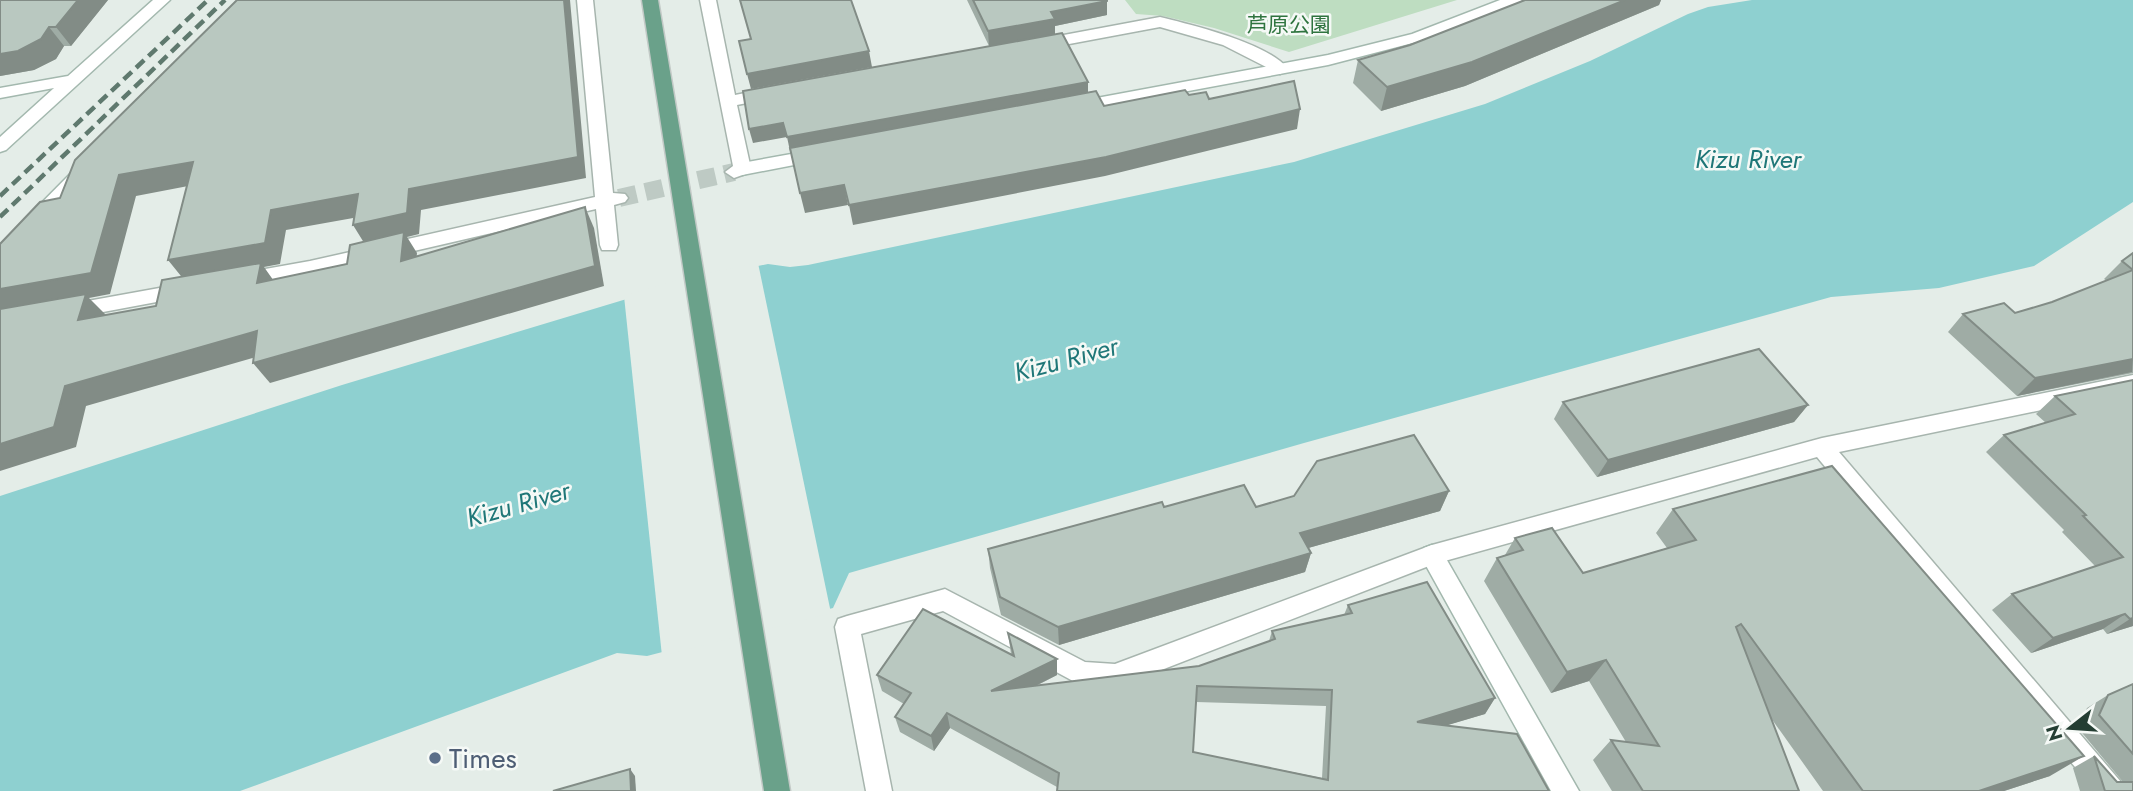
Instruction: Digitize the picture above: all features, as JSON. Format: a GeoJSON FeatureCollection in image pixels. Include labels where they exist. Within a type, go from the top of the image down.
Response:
{"type":"FeatureCollection","features":[{"type":"Feature","properties":{"kind":"main road"},"geometry":{"type":"LineString","coordinates":[[650,0],[777,791]]}},
{"type":"Feature","properties":{"kind":"street"},"geometry":{"type":"LineString","coordinates":[[0,146],[162,0]]}},
{"type":"Feature","properties":{"kind":"street"},"geometry":{"type":"LineString","coordinates":[[585,0],[612,200],[609,245]]}},
{"type":"Feature","properties":{"kind":"street"},"geometry":{"type":"LineString","coordinates":[[708,0],[729,101],[738,171],[836,152]]}},
{"type":"Feature","properties":{"kind":"street"},"geometry":{"type":"LineString","coordinates":[[1065,109],[1328,60],[1418,37],[1514,0]]}},
{"type":"Feature","properties":{"kind":"street"},"geometry":{"type":"LineString","coordinates":[[1019,48],[1160,22],[1229,42],[1273,62],[1280,69]]}},
{"type":"Feature","properties":{"kind":"street"},"geometry":{"type":"LineString","coordinates":[[0,93],[72,80]]}},
{"type":"Feature","properties":{"kind":"street"},"geometry":{"type":"LineString","coordinates":[[729,101],[782,92]]}},
{"type":"Feature","properties":{"kind":"street"},"geometry":{"type":"LineString","coordinates":[[0,256],[96,159]]}},
{"type":"Feature","properties":{"kind":"street"},"geometry":{"type":"LineString","coordinates":[[229,282],[310,268],[612,200]]}},
{"type":"Feature","properties":{"kind":"street"},"geometry":{"type":"LineString","coordinates":[[54,314],[202,287]]}},
{"type":"Feature","properties":{"kind":"street"},"geometry":{"type":"LineString","coordinates":[[879,791],[847,627],[945,600],[1082,673],[1115,676],[1432,555],[1822,447],[2133,383]]}},
{"type":"Feature","properties":{"kind":"street"},"geometry":{"type":"LineString","coordinates":[[1822,447],[2112,791]]}},
{"type":"Feature","properties":{"kind":"street"},"geometry":{"type":"LineString","coordinates":[[1432,555],[1566,791]]}},
{"type":"Feature","properties":{"kind":"green space","name":"芦原公園"},"geometry":{"type":"Polygon","coordinates":[[[1125,0],[1457,0],[1289,52],[1214,28],[1163,16],[1136,14],[1125,0]]]}},
{"type":"Feature","properties":{"kind":"water","name":"Kizu River"},"geometry":{"type":"Polygon","coordinates":[[[1752,0],[2133,0],[2133,202],[2034,266],[1939,288],[1831,297],[849,573],[833,608],[647,656],[617,653],[240,791],[0,791],[0,496],[342,385],[693,279],[768,264],[790,267],[808,265],[1294,162],[1485,104],[1590,61],[1688,14],[1708,7],[1752,0]]]}},
{"type":"Feature","properties":{"kind":"pier"},"geometry":{"type":"Polygon","coordinates":[[[758,263],[831,613],[662,656],[624,296],[692,276],[758,263]]]}},
{"type":"Feature","properties":{"kind":"building"},"geometry":{"type":"Polygon","coordinates":[[[0,0],[78,0],[56,27],[49,27],[41,39],[18,51],[0,54],[0,0]]]}},
{"type":"Feature","properties":{"kind":"building"},"geometry":{"type":"Polygon","coordinates":[[[237,0],[564,0],[578,157],[409,189],[407,213],[353,225],[358,194],[271,210],[265,243],[168,260],[193,162],[119,175],[91,273],[0,289],[0,244],[40,202],[60,198],[75,160],[237,0]]]}},
{"type":"Feature","properties":{"kind":"building"},"geometry":{"type":"Polygon","coordinates":[[[740,0],[851,0],[869,51],[747,74],[739,41],[751,39],[740,0]]]}},
{"type":"Feature","properties":{"kind":"building"},"geometry":{"type":"Polygon","coordinates":[[[973,0],[1107,1],[1051,12],[1055,19],[988,31],[973,0]]]}},
{"type":"Feature","properties":{"kind":"building"},"geometry":{"type":"Polygon","coordinates":[[[1525,0],[1625,0],[1472,62],[1387,87],[1358,60],[1410,45],[1525,0]]]}},
{"type":"Feature","properties":{"kind":"building"},"geometry":{"type":"Polygon","coordinates":[[[1062,33],[1088,82],[787,137],[783,123],[749,129],[743,91],[1062,33]]]}},
{"type":"Feature","properties":{"kind":"building"},"geometry":{"type":"Polygon","coordinates":[[[1294,81],[1300,109],[1106,157],[849,205],[844,185],[800,193],[790,148],[1096,91],[1104,106],[1185,90],[1189,95],[1206,92],[1209,99],[1294,81]]]}},
{"type":"Feature","properties":{"kind":"building"},"geometry":{"type":"Polygon","coordinates":[[[585,207],[595,266],[253,363],[257,331],[65,386],[54,427],[0,444],[0,309],[86,294],[78,320],[156,306],[162,280],[261,263],[257,283],[347,264],[350,245],[404,232],[401,261],[585,207]]]}},
{"type":"Feature","properties":{"kind":"building"},"geometry":{"type":"Polygon","coordinates":[[[2133,253],[2133,270],[2122,261],[2133,253]]]}},
{"type":"Feature","properties":{"kind":"building"},"geometry":{"type":"Polygon","coordinates":[[[2133,270],[2133,359],[2035,378],[1963,314],[2004,303],[2015,313],[2052,302],[2133,270]]]}},
{"type":"Feature","properties":{"kind":"building"},"geometry":{"type":"Polygon","coordinates":[[[1759,349],[1808,405],[1608,460],[1563,402],[1759,349]]]}},
{"type":"Feature","properties":{"kind":"building"},"geometry":{"type":"Polygon","coordinates":[[[2133,380],[2133,618],[2130,619],[2125,614],[2053,638],[2012,594],[2123,557],[2083,516],[2086,515],[2004,435],[2075,414],[2055,396],[2133,380]]]}},
{"type":"Feature","properties":{"kind":"building"},"geometry":{"type":"Polygon","coordinates":[[[1414,435],[1449,491],[1300,533],[1311,553],[1058,627],[1000,597],[988,549],[1162,502],[1164,507],[1244,485],[1256,507],[1294,496],[1317,461],[1414,435]]]}},
{"type":"Feature","properties":{"kind":"building"},"geometry":{"type":"Polygon","coordinates":[[[1832,466],[2084,756],[1979,791],[1863,791],[1741,624],[1736,627],[1799,791],[1643,791],[1611,740],[1659,746],[1606,660],[1567,672],[1497,558],[1523,550],[1515,538],[1552,528],[1583,573],[1696,540],[1673,509],[1832,466]]]}},
{"type":"Feature","properties":{"kind":"building"},"geometry":{"type":"Polygon","coordinates":[[[1427,582],[1495,698],[1417,722],[1517,734],[1549,791],[1057,791],[1059,773],[947,713],[931,736],[895,717],[911,693],[877,675],[923,609],[1014,656],[1008,633],[1057,659],[991,691],[1199,666],[1275,639],[1272,631],[1352,613],[1348,605],[1427,582]],[[1197,686],[1193,752],[1328,780],[1332,690],[1197,686]]]}},
{"type":"Feature","properties":{"kind":"building"},"geometry":{"type":"Polygon","coordinates":[[[2133,684],[2133,754],[2099,715],[2108,695],[2133,684]]]}},
{"type":"Feature","properties":{"kind":"building"},"geometry":{"type":"Polygon","coordinates":[[[2094,756],[2117,782],[2133,782],[2133,791],[2105,791],[2094,756]]]}},
{"type":"Feature","properties":{"kind":"building"},"geometry":{"type":"Polygon","coordinates":[[[630,769],[631,791],[553,791],[630,769]]]}},
{"type":"Feature","properties":{"kind":"tunnel"},"geometry":{"type":"LineString","coordinates":[[619,198],[734,172]]}},
{"type":"Feature","properties":{"kind":"railway"},"geometry":{"type":"LineString","coordinates":[[0,196],[208,0]]}},
{"type":"Feature","properties":{"kind":"railway"},"geometry":{"type":"LineString","coordinates":[[0,217],[225,0]]}},
{"type":"Feature","properties":{"kind":"place","name":"Times"},"geometry":{"type":"Point","coordinates":[435,758]}}]}
